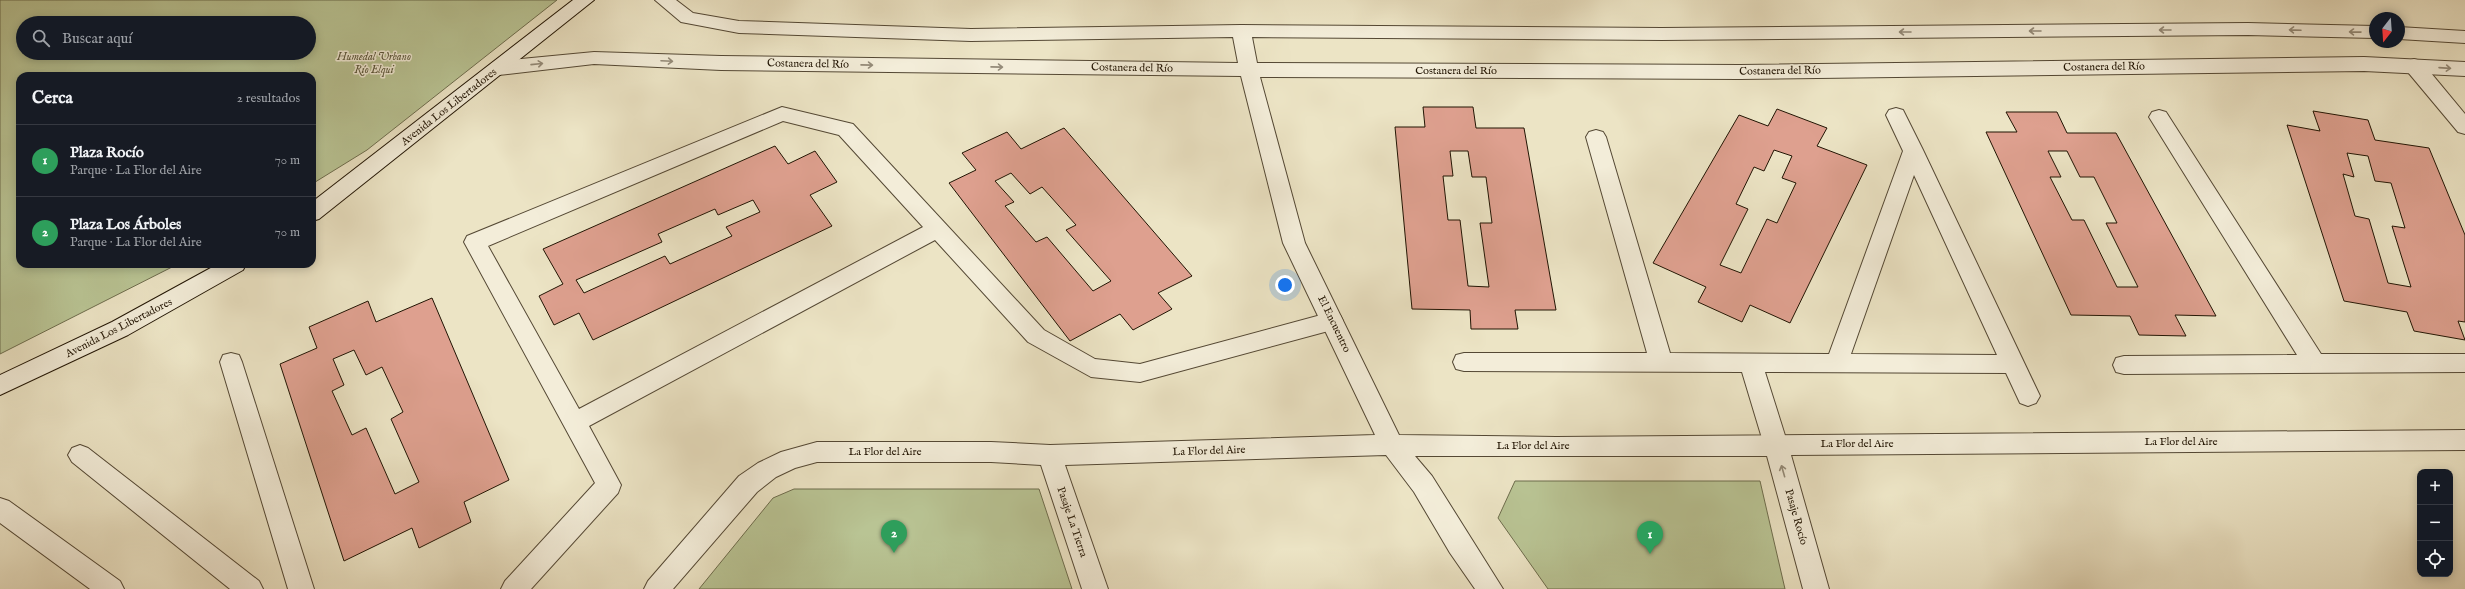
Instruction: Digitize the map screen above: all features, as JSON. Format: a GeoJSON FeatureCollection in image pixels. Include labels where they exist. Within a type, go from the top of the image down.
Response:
{"type":"FeatureCollection","features":[{"type":"Feature","properties":{"kind":"street","name":"Avenida Los Libertadores"},"geometry":{"type":"LineString","coordinates":[[316,210],[585,0]]}},
{"type":"Feature","properties":{"kind":"street"},"geometry":{"type":"LineString","coordinates":[[664,0],[688,18],[740,26],[970,35],[1241,31],[1662,34],[2248,29],[2369,32]]}},
{"type":"Feature","properties":{"kind":"street","name":"El Encuentro"},"geometry":{"type":"LineString","coordinates":[[1241,31],[1249,70],[1294,243],[1392,445],[1423,484],[1459,545],[1490,589]]}},
{"type":"Feature","properties":{"kind":"street"},"geometry":{"type":"LineString","coordinates":[[2405,33],[2465,37]]}},
{"type":"Feature","properties":{"kind":"street"},"geometry":{"type":"LineString","coordinates":[[2401,48],[2414,66],[2465,127]]}},
{"type":"Feature","properties":{"kind":"street","name":"Costanera del Río"},"geometry":{"type":"LineString","coordinates":[[498,68],[594,58],[721,63],[1249,70],[1740,72],[2364,64],[2465,69]]}},
{"type":"Feature","properties":{"kind":"street"},"geometry":{"type":"LineString","coordinates":[[514,589],[609,485],[475,242],[782,114],[846,129],[1036,336],[1091,368],[1140,373],[1332,321]]}},
{"type":"Feature","properties":{"kind":"street"},"geometry":{"type":"LineString","coordinates":[[1896,115],[2028,396]]}},
{"type":"Feature","properties":{"kind":"street"},"geometry":{"type":"LineString","coordinates":[[2159,117],[2315,364]]}},
{"type":"Feature","properties":{"kind":"street"},"geometry":{"type":"LineString","coordinates":[[1596,137],[1661,362]]}},
{"type":"Feature","properties":{"kind":"street"},"geometry":{"type":"LineString","coordinates":[[1837,362],[1913,150]]}},
{"type":"Feature","properties":{"kind":"street"},"geometry":{"type":"LineString","coordinates":[[574,423],[938,229]]}},
{"type":"Feature","properties":{"kind":"street","name":"Avenida Los Libertadores"},"geometry":{"type":"LineString","coordinates":[[0,385],[74,352],[146,316],[228,268]]}},
{"type":"Feature","properties":{"kind":"street"},"geometry":{"type":"LineString","coordinates":[[231,362],[301,589]]}},
{"type":"Feature","properties":{"kind":"street"},"geometry":{"type":"LineString","coordinates":[[1464,362],[1837,362],[2013,364]]}},
{"type":"Feature","properties":{"kind":"street","name":"Pasaje Rocío"},"geometry":{"type":"LineString","coordinates":[[1750,362],[1776,445],[1816,589]]}},
{"type":"Feature","properties":{"kind":"street"},"geometry":{"type":"LineString","coordinates":[[2124,365],[2465,364]]}},
{"type":"Feature","properties":{"kind":"street","name":"La Flor del Aire"},"geometry":{"type":"LineString","coordinates":[[657,589],[748,484],[767,470],[790,459],[816,452],[991,452],[1050,456],[1392,445],[1776,445],[2465,440]]}},
{"type":"Feature","properties":{"kind":"street"},"geometry":{"type":"LineString","coordinates":[[80,455],[250,589]]}},
{"type":"Feature","properties":{"kind":"street","name":"Pasaje La Tierra"},"geometry":{"type":"LineString","coordinates":[[1050,456],[1095,589]]}},
{"type":"Feature","properties":{"kind":"street"},"geometry":{"type":"LineString","coordinates":[[0,509],[110,589]]}},
{"type":"Feature","properties":{"kind":"green space","name":"Humedal Urbano Río Elqui"},"geometry":{"type":"Polygon","coordinates":[[[0,0],[557,0],[367,150],[316,182],[316,72],[16,72],[16,268],[170,268],[0,354],[0,0]]]}},
{"type":"Feature","properties":{"kind":"green space"},"geometry":{"type":"Polygon","coordinates":[[[1515,481],[1760,481],[1785,589],[1548,589],[1498,518],[1515,481]]]}},
{"type":"Feature","properties":{"kind":"green space"},"geometry":{"type":"Polygon","coordinates":[[[794,489],[1039,489],[1072,589],[699,589],[773,498],[794,489]]]}},
{"type":"Feature","properties":{"kind":"building"},"geometry":{"type":"Polygon","coordinates":[[[1423,107],[1473,107],[1476,128],[1524,128],[1556,310],[1515,310],[1518,329],[1471,329],[1470,310],[1412,309],[1395,127],[1425,127],[1423,107]],[[1450,151],[1453,176],[1443,176],[1448,220],[1460,220],[1468,286],[1489,287],[1480,223],[1492,223],[1486,177],[1472,177],[1468,151],[1450,151]]]}},
{"type":"Feature","properties":{"kind":"building"},"geometry":{"type":"Polygon","coordinates":[[[1777,109],[1827,128],[1817,146],[1867,165],[1790,323],[1750,305],[1742,322],[1698,302],[1706,287],[1653,263],[1739,115],[1768,126],[1777,109]],[[1774,150],[1764,171],[1754,167],[1736,204],[1748,209],[1720,265],[1741,273],[1767,219],[1777,223],[1796,183],[1782,178],[1792,156],[1774,150]]]}},
{"type":"Feature","properties":{"kind":"building"},"geometry":{"type":"Polygon","coordinates":[[[2313,111],[2368,120],[2375,140],[2429,148],[2465,235],[2465,322],[2458,321],[2465,340],[2414,331],[2407,312],[2344,301],[2287,125],[2320,131],[2313,111]],[[2347,153],[2354,177],[2343,174],[2355,216],[2369,219],[2388,283],[2411,287],[2392,226],[2405,228],[2391,183],[2375,181],[2368,156],[2347,153]]]}},
{"type":"Feature","properties":{"kind":"building"},"geometry":{"type":"Polygon","coordinates":[[[2006,112],[2057,112],[2067,133],[2116,133],[2216,316],[2175,315],[2186,336],[2139,335],[2130,316],[2071,315],[1986,132],[2017,132],[2006,112]],[[2048,151],[2061,177],[2050,177],[2072,220],[2084,220],[2117,287],[2138,287],[2106,223],[2117,223],[2094,177],[2080,177],[2067,151],[2048,151]]]}},
{"type":"Feature","properties":{"kind":"building"},"geometry":{"type":"Polygon","coordinates":[[[1064,128],[1192,276],[1158,293],[1172,309],[1133,330],[1120,314],[1070,341],[949,183],[976,170],[962,153],[1007,132],[1021,149],[1064,128]],[[1011,173],[995,181],[1014,202],[1005,206],[1036,242],[1047,237],[1093,291],[1111,281],[1066,230],[1076,225],[1042,187],[1030,194],[1011,173]]]}},
{"type":"Feature","properties":{"kind":"building"},"geometry":{"type":"Polygon","coordinates":[[[775,146],[788,164],[815,151],[837,182],[810,195],[832,226],[593,340],[579,313],[554,325],[539,296],[563,284],[543,249],[775,146]],[[753,200],[718,215],[715,209],[658,234],[662,242],[576,280],[584,293],[665,256],[670,264],[732,236],[726,227],[760,212],[753,200]]]}},
{"type":"Feature","properties":{"kind":"building"},"geometry":{"type":"Polygon","coordinates":[[[432,298],[509,480],[464,502],[471,522],[419,548],[412,528],[344,561],[280,364],[317,348],[309,327],[368,301],[376,322],[432,298]],[[354,350],[333,359],[344,385],[332,391],[352,435],[366,428],[395,494],[419,482],[391,419],[403,412],[382,367],[366,375],[354,350]]]}},
{"type":"Feature","properties":{"kind":"place","name":"Plaza Los Árboles"},"geometry":{"type":"Point","coordinates":[894,553]}},
{"type":"Feature","properties":{"kind":"place","name":"Plaza Rocío"},"geometry":{"type":"Point","coordinates":[1650,554]}}]}
